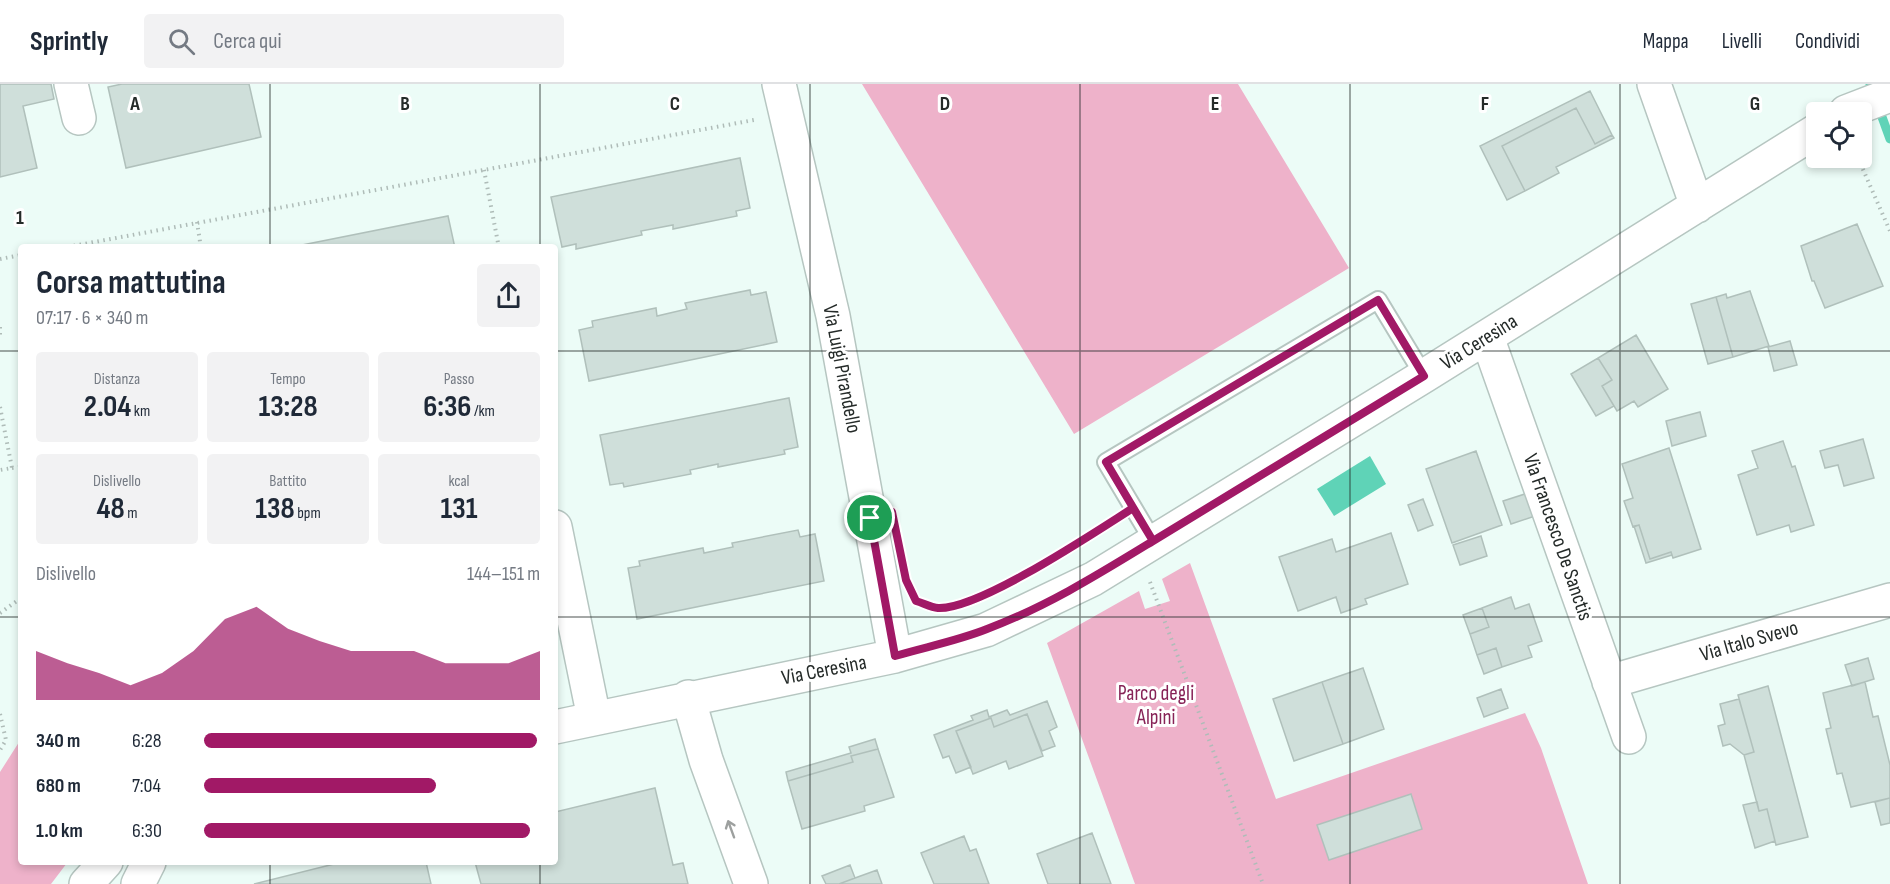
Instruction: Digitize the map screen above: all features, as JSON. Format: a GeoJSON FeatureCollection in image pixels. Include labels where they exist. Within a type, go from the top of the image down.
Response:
{"type":"FeatureCollection","features":[{"type":"Feature","properties":{"kind":"street"},"geometry":{"type":"LineString","coordinates":[[71,84],[79,118]]}},
{"type":"Feature","properties":{"kind":"street"},"geometry":{"type":"LineString","coordinates":[[1654,84],[1697,206]]}},
{"type":"Feature","properties":{"kind":"street"},"geometry":{"type":"LineString","coordinates":[[1870,102],[1890,94]]}},
{"type":"Feature","properties":{"kind":"street","name":"Via Luigi Pirandello"},"geometry":{"type":"LineString","coordinates":[[782,99],[833,316],[895,656]]}},
{"type":"Feature","properties":{"kind":"street","name":"Via Ceresina"},"geometry":{"type":"LineString","coordinates":[[558,726],[688,697],[895,656],[996,625],[1093,579],[1806,137]]}},
{"type":"Feature","properties":{"kind":"street","name":"Via Francesco De Sanctis"},"geometry":{"type":"LineString","coordinates":[[1487,337],[1629,737]]}},
{"type":"Feature","properties":{"kind":"street"},"geometry":{"type":"LineString","coordinates":[[558,542],[594,718]]}},
{"type":"Feature","properties":{"kind":"street","name":"Via Italo Svevo"},"geometry":{"type":"LineString","coordinates":[[1609,682],[1890,600]]}},
{"type":"Feature","properties":{"kind":"street"},"geometry":{"type":"LineString","coordinates":[[688,697],[706,760],[751,884]]}},
{"type":"Feature","properties":{"kind":"street"},"geometry":{"type":"LineString","coordinates":[[86,884],[103,865]]}},
{"type":"Feature","properties":{"kind":"street"},"geometry":{"type":"LineString","coordinates":[[138,884],[148,865]]}},
{"type":"Feature","properties":{"kind":"lane"},"geometry":{"type":"LineString","coordinates":[[1145,546],[1133,508],[1106,462],[1378,300],[1424,376]]}},
{"type":"Feature","properties":{"kind":"path"},"geometry":{"type":"LineString","coordinates":[[83,244],[484,170],[782,99]]}},
{"type":"Feature","properties":{"kind":"path"},"geometry":{"type":"LineString","coordinates":[[1862,168],[1890,231]]}},
{"type":"Feature","properties":{"kind":"path"},"geometry":{"type":"LineString","coordinates":[[484,170],[498,244]]}},
{"type":"Feature","properties":{"kind":"path"},"geometry":{"type":"LineString","coordinates":[[197,222],[200,244]]}},
{"type":"Feature","properties":{"kind":"path"},"geometry":{"type":"LineString","coordinates":[[0,259],[18,256]]}},
{"type":"Feature","properties":{"kind":"path"},"geometry":{"type":"LineString","coordinates":[[0,327],[0,338]]}},
{"type":"Feature","properties":{"kind":"path"},"geometry":{"type":"LineString","coordinates":[[0,407],[12,468]]}},
{"type":"Feature","properties":{"kind":"path"},"geometry":{"type":"LineString","coordinates":[[0,471],[18,467]]}},
{"type":"Feature","properties":{"kind":"path"},"geometry":{"type":"LineString","coordinates":[[1035,568],[1133,508]]}},
{"type":"Feature","properties":{"kind":"path"},"geometry":{"type":"LineString","coordinates":[[1145,546],[1263,884]]}},
{"type":"Feature","properties":{"kind":"path"},"geometry":{"type":"LineString","coordinates":[[911,593],[916,601],[938,608],[948,605]]}},
{"type":"Feature","properties":{"kind":"path"},"geometry":{"type":"LineString","coordinates":[[0,613],[18,600]]}},
{"type":"Feature","properties":{"kind":"path"},"geometry":{"type":"LineString","coordinates":[[0,714],[6,740],[0,750]]}},
{"type":"Feature","properties":{"kind":"green space"},"geometry":{"type":"Polygon","coordinates":[[[862,84],[1238,84],[1349,268],[1074,434],[862,84]]]}},
{"type":"Feature","properties":{"kind":"green space","name":"Parco degli Alpini"},"geometry":{"type":"Polygon","coordinates":[[[1190,563],[1276,799],[1525,713],[1541,748],[1588,884],[1135,884],[1047,643],[1139,591],[1145,609],[1170,601],[1162,579],[1190,563]]]}},
{"type":"Feature","properties":{"kind":"green space"},"geometry":{"type":"Polygon","coordinates":[[[18,744],[18,865],[65,865],[51,884],[0,884],[0,772],[18,744]]]}},
{"type":"Feature","properties":{"kind":"shaded area"},"geometry":{"type":"Polygon","coordinates":[[[1370,456],[1386,484],[1334,516],[1317,489],[1370,456]]]}},
{"type":"Feature","properties":{"kind":"building"},"geometry":{"type":"Polygon","coordinates":[[[0,84],[51,84],[54,99],[23,106],[37,168],[0,177],[0,84]]]}},
{"type":"Feature","properties":{"kind":"building"},"geometry":{"type":"Polygon","coordinates":[[[122,84],[249,84],[261,137],[126,168],[108,87],[122,84]]]}},
{"type":"Feature","properties":{"kind":"building"},"geometry":{"type":"Polygon","coordinates":[[[1590,91],[1612,135],[1595,144],[1576,108],[1502,146],[1525,191],[1507,200],[1480,146],[1590,91]]]}},
{"type":"Feature","properties":{"kind":"building"},"geometry":{"type":"Polygon","coordinates":[[[1576,108],[1595,144],[1612,135],[1614,138],[1556,167],[1559,173],[1525,191],[1502,146],[1576,108]]]}},
{"type":"Feature","properties":{"kind":"building"},"geometry":{"type":"Polygon","coordinates":[[[740,158],[750,208],[736,211],[737,216],[673,229],[673,225],[641,231],[642,235],[576,249],[576,244],[562,247],[551,197],[740,158]]]}},
{"type":"Feature","properties":{"kind":"building"},"geometry":{"type":"Polygon","coordinates":[[[448,216],[454,244],[307,244],[448,216]]]}},
{"type":"Feature","properties":{"kind":"building"},"geometry":{"type":"Polygon","coordinates":[[[1857,224],[1883,286],[1825,308],[1814,281],[1812,281],[1801,246],[1857,224]]]}},
{"type":"Feature","properties":{"kind":"building"},"geometry":{"type":"Polygon","coordinates":[[[750,290],[751,295],[766,292],[777,342],[589,381],[579,330],[593,327],[592,321],[656,308],[657,316],[687,309],[685,303],[750,290]]]}},
{"type":"Feature","properties":{"kind":"building"},"geometry":{"type":"Polygon","coordinates":[[[1750,291],[1769,346],[1733,357],[1716,297],[1726,294],[1727,298],[1750,291]]]}},
{"type":"Feature","properties":{"kind":"building"},"geometry":{"type":"Polygon","coordinates":[[[1716,297],[1733,357],[1708,364],[1691,304],[1716,297]]]}},
{"type":"Feature","properties":{"kind":"building"},"geometry":{"type":"Polygon","coordinates":[[[1636,335],[1668,389],[1638,407],[1634,401],[1617,411],[1602,386],[1612,380],[1598,358],[1636,335]]]}},
{"type":"Feature","properties":{"kind":"building"},"geometry":{"type":"Polygon","coordinates":[[[1790,341],[1797,365],[1774,371],[1768,347],[1790,341]]]}},
{"type":"Feature","properties":{"kind":"building"},"geometry":{"type":"Polygon","coordinates":[[[1598,358],[1612,380],[1602,386],[1614,406],[1596,416],[1571,374],[1598,358]]]}},
{"type":"Feature","properties":{"kind":"building"},"geometry":{"type":"Polygon","coordinates":[[[789,398],[798,447],[784,450],[785,454],[718,467],[718,464],[690,470],[691,474],[624,487],[623,483],[610,485],[600,435],[789,398]]]}},
{"type":"Feature","properties":{"kind":"building"},"geometry":{"type":"Polygon","coordinates":[[[1700,412],[1706,436],[1672,446],[1666,421],[1700,412]]]}},
{"type":"Feature","properties":{"kind":"building"},"geometry":{"type":"Polygon","coordinates":[[[1863,439],[1874,478],[1844,486],[1838,465],[1825,468],[1820,451],[1863,439]]]}},
{"type":"Feature","properties":{"kind":"building"},"geometry":{"type":"Polygon","coordinates":[[[1783,441],[1792,467],[1795,466],[1814,525],[1791,532],[1789,525],[1757,535],[1738,475],[1758,468],[1752,451],[1783,441]]]}},
{"type":"Feature","properties":{"kind":"building"},"geometry":{"type":"Polygon","coordinates":[[[1669,448],[1701,549],[1673,558],[1671,552],[1650,559],[1639,525],[1633,527],[1624,501],[1633,498],[1622,464],[1669,448]]]}},
{"type":"Feature","properties":{"kind":"building"},"geometry":{"type":"Polygon","coordinates":[[[1476,451],[1502,525],[1452,543],[1426,469],[1476,451]]]}},
{"type":"Feature","properties":{"kind":"building"},"geometry":{"type":"Polygon","coordinates":[[[1528,493],[1535,516],[1511,524],[1503,501],[1528,493]]]}},
{"type":"Feature","properties":{"kind":"building"},"geometry":{"type":"Polygon","coordinates":[[[1423,499],[1433,525],[1418,531],[1408,505],[1423,499]]]}},
{"type":"Feature","properties":{"kind":"building"},"geometry":{"type":"Polygon","coordinates":[[[1639,525],[1650,559],[1671,552],[1672,555],[1646,563],[1634,526],[1639,525]]]}},
{"type":"Feature","properties":{"kind":"building"},"geometry":{"type":"Polygon","coordinates":[[[798,530],[800,537],[815,534],[824,581],[637,619],[628,568],[640,566],[639,561],[703,548],[704,553],[733,547],[732,543],[798,530]]]}},
{"type":"Feature","properties":{"kind":"building"},"geometry":{"type":"Polygon","coordinates":[[[1391,533],[1408,584],[1365,599],[1367,604],[1341,613],[1336,597],[1298,611],[1279,557],[1332,539],[1336,552],[1391,533]]]}},
{"type":"Feature","properties":{"kind":"building"},"geometry":{"type":"Polygon","coordinates":[[[1481,536],[1487,556],[1460,565],[1453,545],[1481,536]]]}},
{"type":"Feature","properties":{"kind":"building"},"geometry":{"type":"Polygon","coordinates":[[[1511,597],[1515,609],[1529,604],[1542,641],[1528,646],[1532,657],[1502,667],[1496,648],[1477,655],[1470,634],[1489,627],[1482,608],[1511,597]]]}},
{"type":"Feature","properties":{"kind":"building"},"geometry":{"type":"Polygon","coordinates":[[[1482,608],[1489,627],[1470,634],[1463,615],[1482,608]]]}},
{"type":"Feature","properties":{"kind":"building"},"geometry":{"type":"Polygon","coordinates":[[[1496,648],[1502,667],[1484,674],[1477,655],[1496,648]]]}},
{"type":"Feature","properties":{"kind":"building"},"geometry":{"type":"Polygon","coordinates":[[[1868,658],[1874,679],[1852,686],[1845,665],[1868,658]]]}},
{"type":"Feature","properties":{"kind":"building"},"geometry":{"type":"Polygon","coordinates":[[[1363,668],[1384,729],[1343,744],[1322,682],[1363,668]]]}},
{"type":"Feature","properties":{"kind":"building"},"geometry":{"type":"Polygon","coordinates":[[[1322,682],[1343,744],[1294,761],[1273,699],[1322,682]]]}},
{"type":"Feature","properties":{"kind":"building"},"geometry":{"type":"Polygon","coordinates":[[[1865,682],[1873,717],[1878,716],[1890,765],[1890,798],[1851,807],[1842,773],[1837,774],[1826,729],[1831,728],[1823,693],[1865,682]]]}},
{"type":"Feature","properties":{"kind":"building"},"geometry":{"type":"Polygon","coordinates":[[[1768,686],[1808,837],[1776,845],[1767,809],[1759,811],[1744,755],[1754,752],[1738,695],[1768,686]]]}},
{"type":"Feature","properties":{"kind":"building"},"geometry":{"type":"Polygon","coordinates":[[[1501,689],[1508,708],[1484,717],[1477,698],[1501,689]]]}},
{"type":"Feature","properties":{"kind":"building"},"geometry":{"type":"Polygon","coordinates":[[[1739,699],[1754,752],[1744,755],[1730,744],[1723,746],[1718,726],[1725,724],[1720,704],[1739,699]]]}},
{"type":"Feature","properties":{"kind":"building"},"geometry":{"type":"Polygon","coordinates":[[[1047,701],[1057,727],[1049,731],[1055,746],[1042,751],[1027,714],[994,727],[991,718],[956,731],[971,767],[956,773],[949,756],[943,758],[934,735],[973,720],[971,716],[987,710],[989,717],[1007,710],[1010,715],[1047,701]]]}},
{"type":"Feature","properties":{"kind":"building"},"geometry":{"type":"Polygon","coordinates":[[[1027,714],[1043,756],[1009,769],[1006,761],[973,774],[956,731],[991,718],[994,727],[1027,714]]]}},
{"type":"Feature","properties":{"kind":"building"},"geometry":{"type":"Polygon","coordinates":[[[875,739],[878,749],[851,756],[853,762],[788,781],[786,772],[851,753],[849,747],[875,739]]]}},
{"type":"Feature","properties":{"kind":"building"},"geometry":{"type":"Polygon","coordinates":[[[878,749],[894,797],[864,806],[865,811],[802,829],[788,781],[853,762],[851,756],[878,749]]]}},
{"type":"Feature","properties":{"kind":"building"},"geometry":{"type":"Polygon","coordinates":[[[655,788],[673,865],[683,863],[688,884],[481,884],[476,865],[558,865],[558,811],[655,788]]]}},
{"type":"Feature","properties":{"kind":"building"},"geometry":{"type":"Polygon","coordinates":[[[1411,794],[1422,829],[1329,860],[1317,825],[1411,794]]]}},
{"type":"Feature","properties":{"kind":"building"},"geometry":{"type":"Polygon","coordinates":[[[1890,798],[1890,823],[1881,825],[1875,802],[1890,798]]]}},
{"type":"Feature","properties":{"kind":"building"},"geometry":{"type":"Polygon","coordinates":[[[1757,802],[1759,811],[1767,809],[1775,841],[1755,848],[1743,805],[1757,802]]]}},
{"type":"Feature","properties":{"kind":"building"},"geometry":{"type":"Polygon","coordinates":[[[1092,833],[1111,884],[1048,884],[1037,854],[1092,833]]]}},
{"type":"Feature","properties":{"kind":"building"},"geometry":{"type":"Polygon","coordinates":[[[964,836],[970,851],[976,849],[989,884],[934,884],[921,853],[964,836]]]}},
{"type":"Feature","properties":{"kind":"building"},"geometry":{"type":"Polygon","coordinates":[[[330,865],[427,865],[431,884],[254,884],[330,865]]]}},
{"type":"Feature","properties":{"kind":"building"},"geometry":{"type":"Polygon","coordinates":[[[850,865],[855,878],[839,884],[826,884],[822,876],[850,865]]]}},
{"type":"Feature","properties":{"kind":"building"},"geometry":{"type":"Polygon","coordinates":[[[877,870],[882,884],[839,884],[855,878],[877,870]]]}},
{"type":"Feature","properties":{"kind":"waterway"},"geometry":{"type":"LineString","coordinates":[[1870,84],[1890,139]]}},
{"type":"Feature","properties":{"kind":"route"},"geometry":{"type":"LineString","coordinates":[[870,518],[892,512],[906,580],[916,601],[938,608],[967,601],[1025,574],[1133,508],[1153,541],[1424,376],[1378,300],[1106,462],[1153,541],[1093,579],[1036,608],[986,630],[895,656],[870,518]]}}]}
